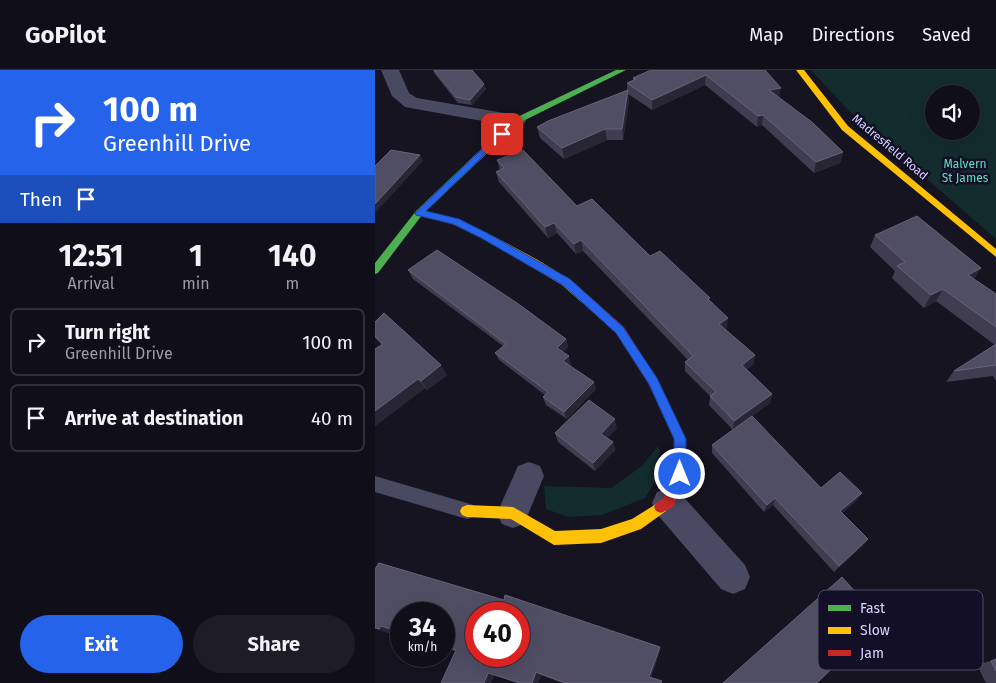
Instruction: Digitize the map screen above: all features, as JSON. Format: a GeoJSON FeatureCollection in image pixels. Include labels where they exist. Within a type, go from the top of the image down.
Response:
{"type":"FeatureCollection","features":[{"type":"Feature","properties":{"kind":"street"},"geometry":{"type":"LineString","coordinates":[[390,70],[401,96],[412,103],[516,121]]}},
{"type":"Feature","properties":{"kind":"street"},"geometry":{"type":"LineString","coordinates":[[375,270],[419,213],[516,121],[622,70]]}},
{"type":"Feature","properties":{"kind":"street","name":"Madresfield Road"},"geometry":{"type":"LineString","coordinates":[[800,70],[845,128],[996,254]]}},
{"type":"Feature","properties":{"kind":"street"},"geometry":{"type":"LineString","coordinates":[[419,213],[455,222],[484,235],[566,282],[620,330],[653,382],[680,439],[680,474],[669,503],[636,524],[601,536],[554,538],[513,514],[467,511]]}},
{"type":"Feature","properties":{"kind":"street"},"geometry":{"type":"LineString","coordinates":[[513,514],[529,476]]}},
{"type":"Feature","properties":{"kind":"street"},"geometry":{"type":"LineString","coordinates":[[669,503],[733,577]]}},
{"type":"Feature","properties":{"kind":"lane"},"geometry":{"type":"LineString","coordinates":[[375,484],[467,511]]}},
{"type":"Feature","properties":{"kind":"green space","name":"Malvern St James"},"geometry":{"type":"Polygon","coordinates":[[[811,70],[996,70],[996,239],[851,113],[811,70]]]}},
{"type":"Feature","properties":{"kind":"green space"},"geometry":{"type":"Polygon","coordinates":[[[658,446],[660,451],[654,483],[645,498],[602,515],[568,517],[546,509],[544,486],[611,488],[642,466],[658,446]]]}},
{"type":"Feature","properties":{"kind":"building"},"geometry":{"type":"Polygon","coordinates":[[[434,70],[472,70],[484,84],[470,100],[456,97],[434,70]]]}},
{"type":"Feature","properties":{"kind":"building"},"geometry":{"type":"Polygon","coordinates":[[[651,70],[765,70],[781,88],[769,90],[813,123],[843,152],[816,162],[763,115],[758,116],[706,75],[652,100],[627,83],[636,79],[633,78],[651,70]]]}},
{"type":"Feature","properties":{"kind":"building"},"geometry":{"type":"Polygon","coordinates":[[[628,90],[622,129],[605,129],[562,148],[537,127],[548,121],[628,90]]]}},
{"type":"Feature","properties":{"kind":"building"},"geometry":{"type":"Polygon","coordinates":[[[391,150],[420,155],[375,204],[375,166],[391,150]]]}},
{"type":"Feature","properties":{"kind":"building"},"geometry":{"type":"Polygon","coordinates":[[[523,150],[577,206],[592,199],[650,256],[660,251],[710,298],[708,299],[728,318],[719,324],[755,355],[742,365],[772,394],[734,421],[710,396],[716,392],[685,362],[693,356],[581,240],[574,244],[554,223],[545,227],[496,172],[504,168],[497,160],[523,150]]]}},
{"type":"Feature","properties":{"kind":"building"},"geometry":{"type":"Polygon","coordinates":[[[917,216],[981,268],[968,275],[996,294],[996,327],[943,289],[931,295],[897,266],[905,262],[875,235],[917,216]]]}},
{"type":"Feature","properties":{"kind":"building"},"geometry":{"type":"Polygon","coordinates":[[[437,250],[517,303],[566,339],[557,348],[569,356],[563,361],[594,382],[564,412],[543,397],[548,392],[495,353],[506,344],[408,270],[437,250]]]}},
{"type":"Feature","properties":{"kind":"building"},"geometry":{"type":"Polygon","coordinates":[[[384,313],[441,365],[421,381],[418,379],[375,411],[375,349],[383,344],[375,336],[375,322],[384,313]]]}},
{"type":"Feature","properties":{"kind":"building"},"geometry":{"type":"Polygon","coordinates":[[[996,344],[996,365],[954,371],[996,344]]]}},
{"type":"Feature","properties":{"kind":"building"},"geometry":{"type":"Polygon","coordinates":[[[589,400],[615,419],[601,434],[613,442],[593,463],[555,433],[589,400]]]}},
{"type":"Feature","properties":{"kind":"building"},"geometry":{"type":"Polygon","coordinates":[[[752,416],[821,488],[840,472],[862,493],[840,511],[868,539],[839,566],[775,498],[767,505],[712,445],[752,416]]]}},
{"type":"Feature","properties":{"kind":"building"},"geometry":{"type":"Polygon","coordinates":[[[379,563],[504,600],[505,595],[526,602],[465,602],[465,667],[530,667],[530,603],[660,647],[649,677],[662,681],[661,683],[565,683],[536,672],[532,683],[520,683],[488,673],[484,683],[441,683],[448,667],[455,667],[455,602],[390,602],[390,629],[381,626],[379,629],[375,628],[375,569],[379,563]]]}},
{"type":"Feature","properties":{"kind":"building"},"geometry":{"type":"Polygon","coordinates":[[[842,577],[854,590],[827,590],[842,577]]]}},
{"type":"Feature","properties":{"kind":"building"},"geometry":{"type":"Polygon","coordinates":[[[818,598],[818,670],[830,670],[817,683],[723,683],[818,598]]]}},
{"type":"Feature","properties":{"kind":"building"},"geometry":{"type":"Polygon","coordinates":[[[996,659],[996,671],[991,661],[996,659]]]}},
{"type":"Feature","properties":{"kind":"traffic: fast"},"geometry":{"type":"LineString","coordinates":[[375,270],[419,213],[516,121],[622,70]]}},
{"type":"Feature","properties":{"kind":"traffic: slow"},"geometry":{"type":"LineString","coordinates":[[800,70],[845,128],[996,254]]}},
{"type":"Feature","properties":{"kind":"traffic: slow"},"geometry":{"type":"LineString","coordinates":[[419,213],[455,222],[484,235],[566,282],[584,298]]}},
{"type":"Feature","properties":{"kind":"traffic: slow"},"geometry":{"type":"LineString","coordinates":[[467,511],[513,513],[554,538],[601,536],[636,524],[661,507]]}},
{"type":"Feature","properties":{"kind":"traffic: jam"},"geometry":{"type":"LineString","coordinates":[[584,298],[620,330],[653,382],[680,439],[680,474],[668,503],[661,507]]}},
{"type":"Feature","properties":{"kind":"route"},"geometry":{"type":"LineString","coordinates":[[502,134],[419,213],[455,222],[484,235],[566,282],[620,330],[653,382],[680,439],[680,474]]}}]}
